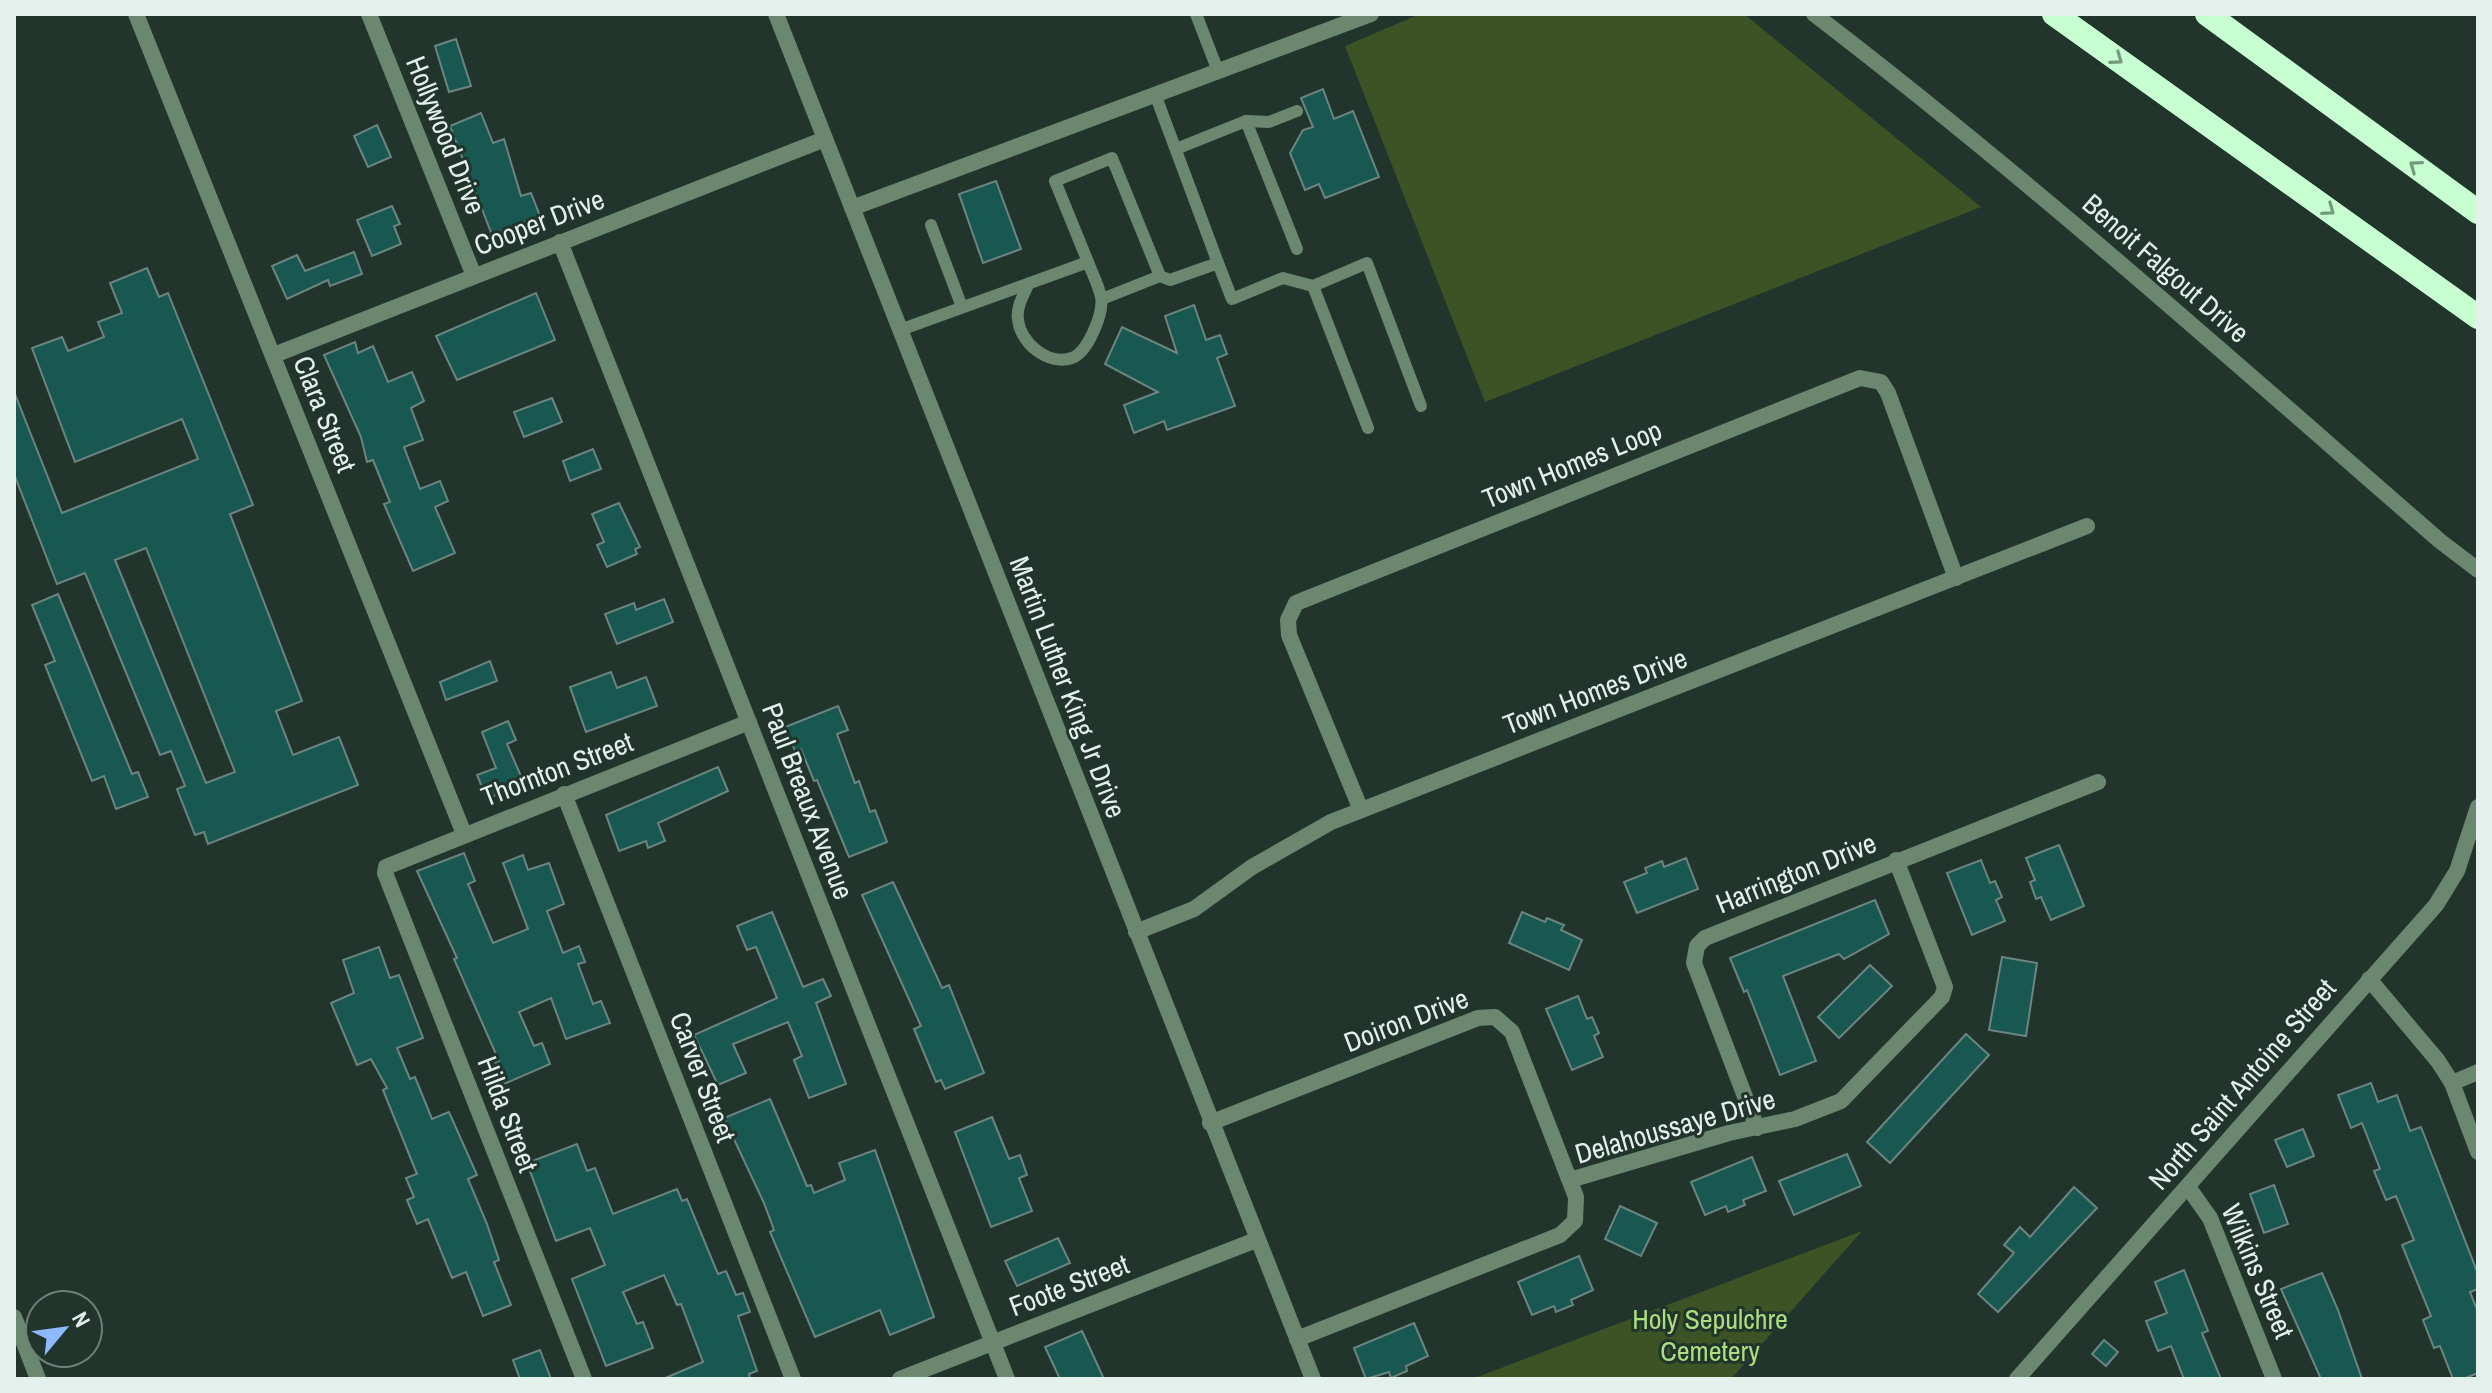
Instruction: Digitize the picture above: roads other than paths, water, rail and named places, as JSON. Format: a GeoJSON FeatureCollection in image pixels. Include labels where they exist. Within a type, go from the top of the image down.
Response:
{"type":"FeatureCollection","features":[{"type":"Feature","properties":{"kind":"highway"},"geometry":{"type":"LineString","coordinates":[[2054,14],[2478,317]]}},
{"type":"Feature","properties":{"kind":"highway"},"geometry":{"type":"LineString","coordinates":[[2207,14],[2478,212]]}},
{"type":"Feature","properties":{"kind":"street","name":"Clara Street"},"geometry":{"type":"LineString","coordinates":[[136,14],[464,834]]}},
{"type":"Feature","properties":{"kind":"street","name":"Hollywood Drive"},"geometry":{"type":"LineString","coordinates":[[369,14],[474,276]]}},
{"type":"Feature","properties":{"kind":"street","name":"Martin Luther King Jr Drive"},"geometry":{"type":"LineString","coordinates":[[776,14],[1313,1379]]}},
{"type":"Feature","properties":{"kind":"street","name":"Benoit Falgout Drive"},"geometry":{"type":"LineString","coordinates":[[1814,14],[1930,103],[2109,252],[2440,541],[2478,570]]}},
{"type":"Feature","properties":{"kind":"street"},"geometry":{"type":"LineString","coordinates":[[852,208],[1362,16]]}},
{"type":"Feature","properties":{"kind":"street","name":"Cooper Drive"},"geometry":{"type":"LineString","coordinates":[[274,355],[825,139]]}},
{"type":"Feature","properties":{"kind":"street","name":"Paul Breaux Avenue"},"geometry":{"type":"LineString","coordinates":[[560,242],[1007,1379]]}},
{"type":"Feature","properties":{"kind":"street","name":"Town Homes Loop"},"geometry":{"type":"LineString","coordinates":[[1361,810],[1289,635],[1288,620],[1296,603],[1860,378],[1881,382],[1888,393],[1956,578]]}},
{"type":"Feature","properties":{"kind":"street","name":"Town Homes Drive"},"geometry":{"type":"LineString","coordinates":[[1136,932],[1194,909],[1305,836],[1361,810],[2087,526]]}},
{"type":"Feature","properties":{"kind":"street","name":"Thornton Street"},"geometry":{"type":"LineString","coordinates":[[386,867],[749,722]]}},
{"type":"Feature","properties":{"kind":"street","name":"Harrington Drive"},"geometry":{"type":"LineString","coordinates":[[1757,1128],[1694,963],[1697,946],[1705,938],[2098,782]]}},
{"type":"Feature","properties":{"kind":"street","name":"Carver Street"},"geometry":{"type":"LineString","coordinates":[[564,794],[793,1379]]}},
{"type":"Feature","properties":{"kind":"street","name":"North Saint Antoine Street"},"geometry":{"type":"LineString","coordinates":[[2017,1379],[2443,894],[2457,871],[2478,807]]}},
{"type":"Feature","properties":{"kind":"street","name":"Delahoussaye Drive"},"geometry":{"type":"LineString","coordinates":[[1297,1339],[1560,1235],[1575,1221],[1579,1209],[1570,1180],[1594,1171],[1795,1119],[1841,1101],[1942,997],[1943,977],[1896,860]]}},
{"type":"Feature","properties":{"kind":"street","name":"Hilda Street"},"geometry":{"type":"LineString","coordinates":[[386,867],[385,873],[584,1379]]}},
{"type":"Feature","properties":{"kind":"street"},"geometry":{"type":"LineString","coordinates":[[2369,979],[2438,1061],[2452,1083],[2478,1152]]}},
{"type":"Feature","properties":{"kind":"street","name":"Doiron Drive"},"geometry":{"type":"LineString","coordinates":[[1210,1123],[1478,1018],[1495,1017],[1512,1032],[1570,1180]]}},
{"type":"Feature","properties":{"kind":"street"},"geometry":{"type":"LineString","coordinates":[[2452,1083],[2478,1072]]}},
{"type":"Feature","properties":{"kind":"street","name":"Wilkins Street"},"geometry":{"type":"LineString","coordinates":[[2188,1187],[2210,1218],[2274,1379]]}},
{"type":"Feature","properties":{"kind":"street","name":"Foote Street"},"geometry":{"type":"LineString","coordinates":[[900,1379],[1256,1240]]}},
{"type":"Feature","properties":{"kind":"street"},"geometry":{"type":"LineString","coordinates":[[14,1317],[38,1379]]}},
{"type":"Feature","properties":{"kind":"lane"},"geometry":{"type":"LineString","coordinates":[[1196,14],[1218,71]]}},
{"type":"Feature","properties":{"kind":"lane"},"geometry":{"type":"LineString","coordinates":[[1155,94],[1232,299],[1283,278],[1313,286],[1367,263],[1421,406]]}},
{"type":"Feature","properties":{"kind":"lane"},"geometry":{"type":"LineString","coordinates":[[1176,149],[1246,121],[1269,122],[1297,111]]}},
{"type":"Feature","properties":{"kind":"lane"},"geometry":{"type":"LineString","coordinates":[[1246,121],[1297,249]]}},
{"type":"Feature","properties":{"kind":"lane"},"geometry":{"type":"LineString","coordinates":[[1029,283],[1017,316],[1019,328],[1034,349],[1051,358],[1072,358],[1083,349],[1096,325],[1102,299],[1055,181],[1112,158],[1160,276]]}},
{"type":"Feature","properties":{"kind":"lane"},"geometry":{"type":"LineString","coordinates":[[931,225],[962,307]]}},
{"type":"Feature","properties":{"kind":"lane"},"geometry":{"type":"LineString","coordinates":[[900,330],[1088,262]]}},
{"type":"Feature","properties":{"kind":"lane"},"geometry":{"type":"LineString","coordinates":[[1102,299],[1160,276],[1170,280],[1218,263]]}},
{"type":"Feature","properties":{"kind":"lane"},"geometry":{"type":"LineString","coordinates":[[1313,286],[1368,428]]}},
{"type":"Feature","properties":{"kind":"park label","name":"Holy Sepulchre Cemetery"},"geometry":{"type":"Point","coordinates":[1710,1335]}}]}
